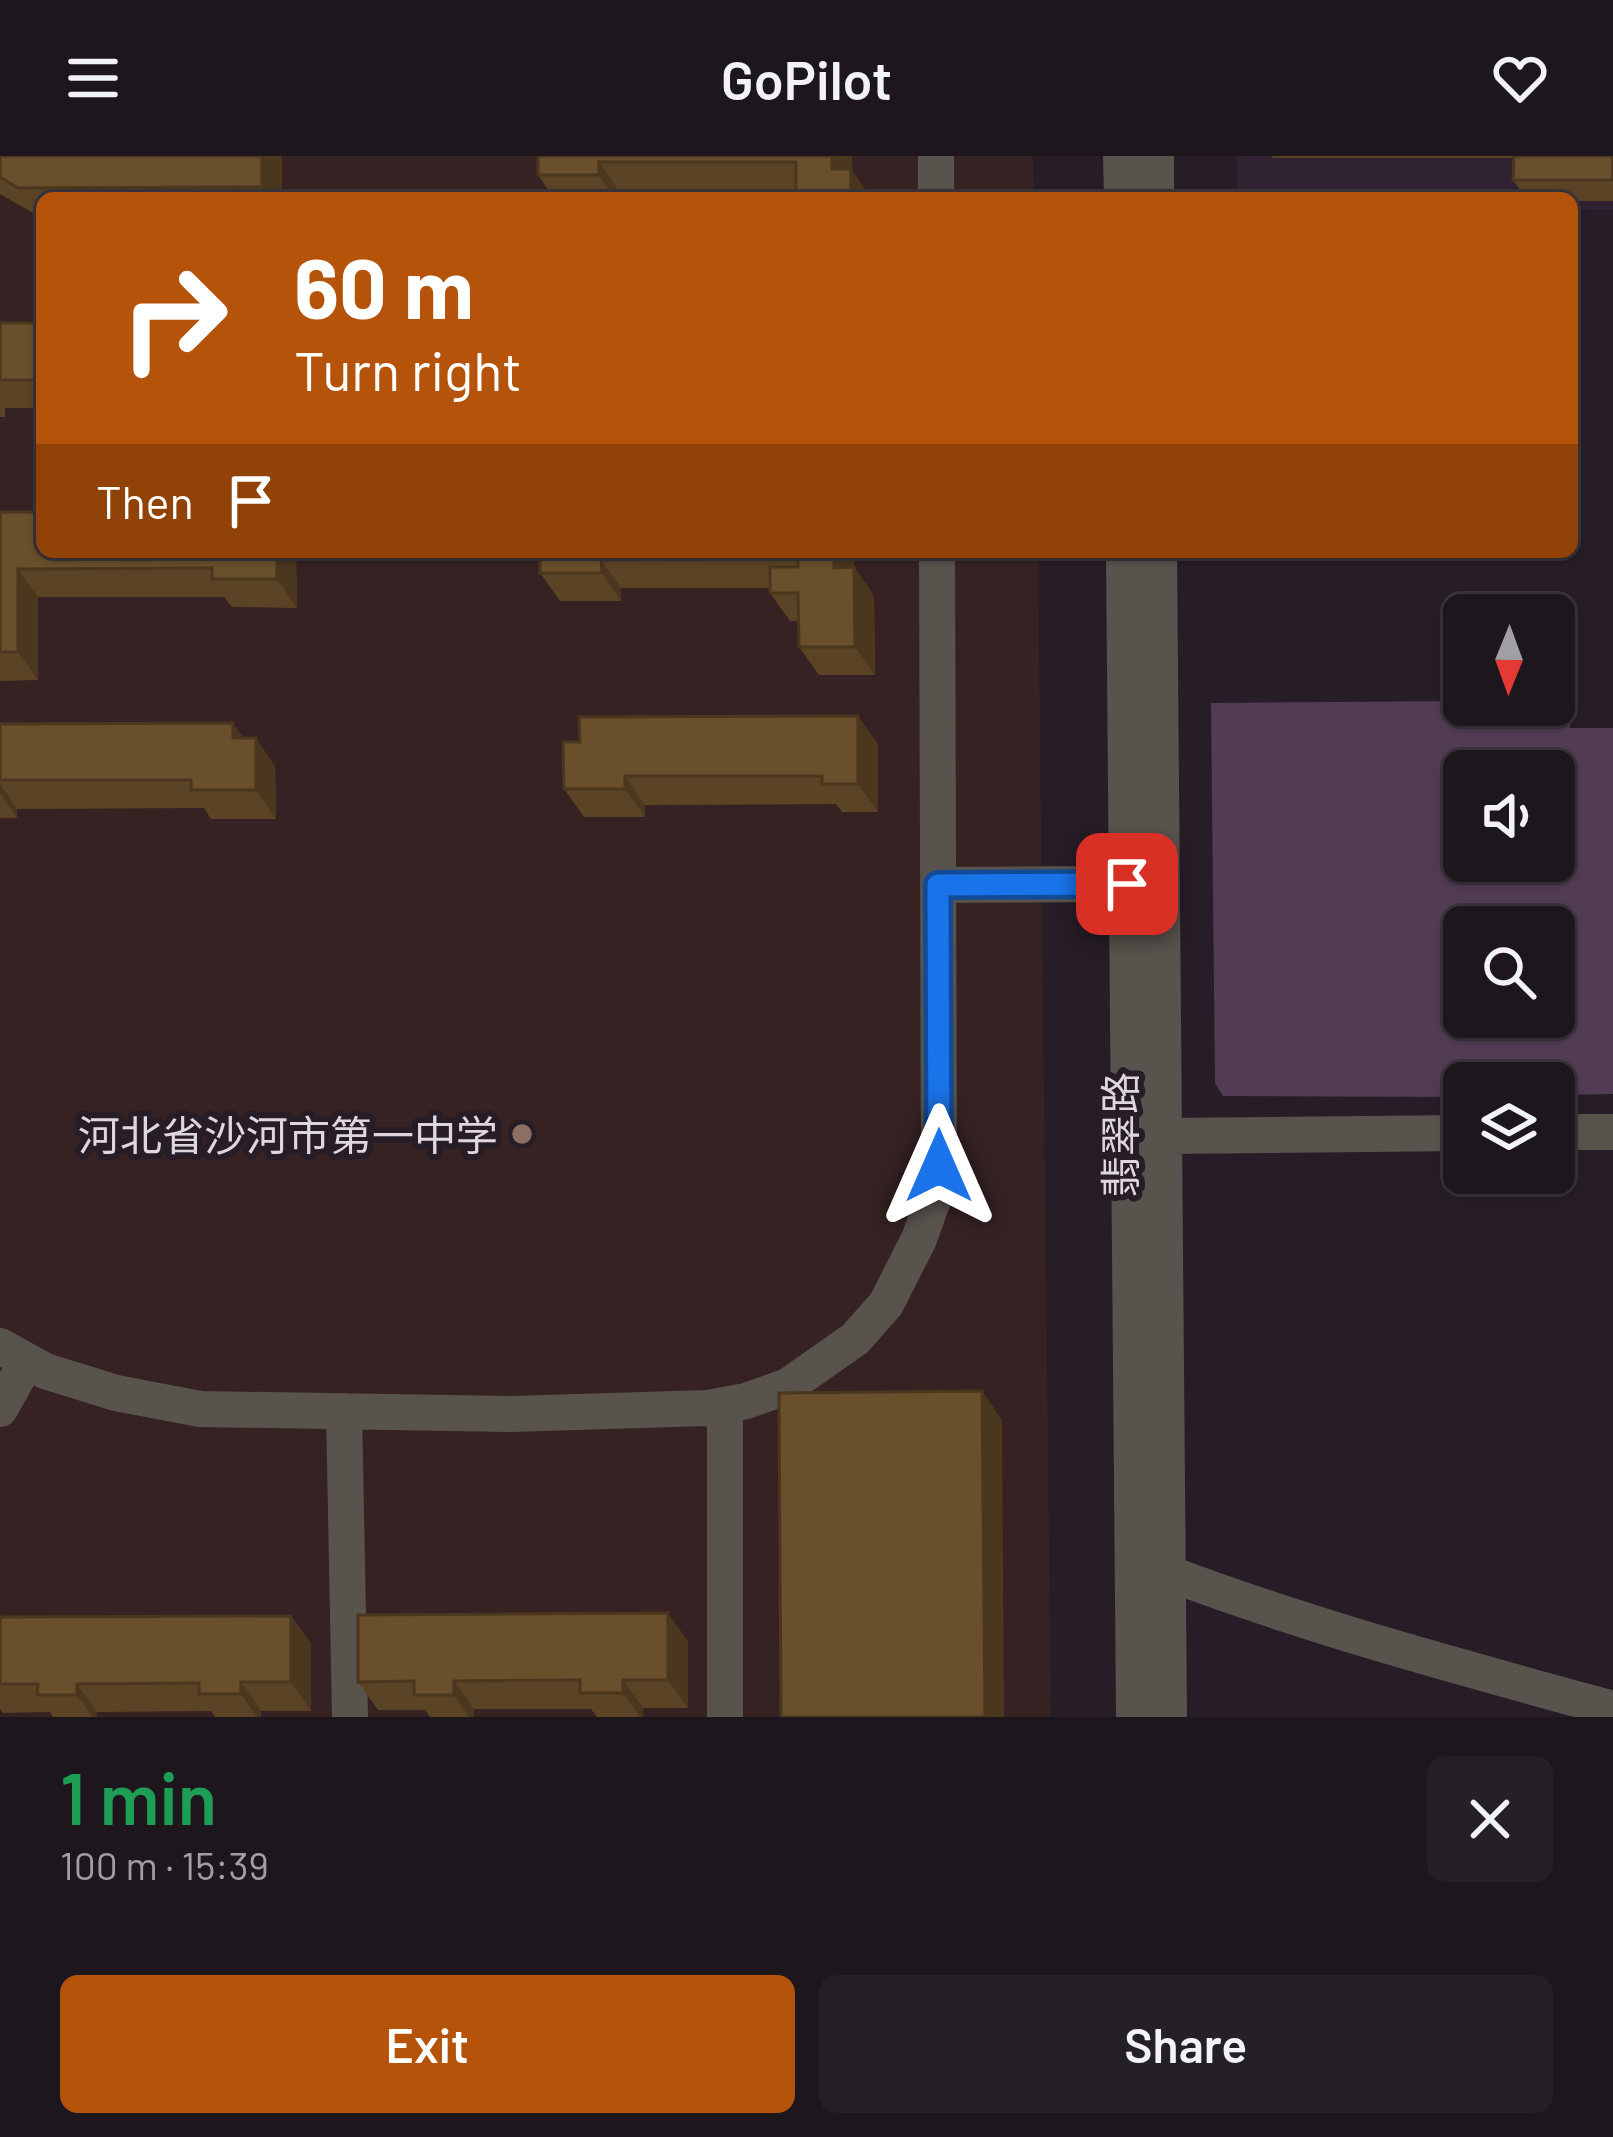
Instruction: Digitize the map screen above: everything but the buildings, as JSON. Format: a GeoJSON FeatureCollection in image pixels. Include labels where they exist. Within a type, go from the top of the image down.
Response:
{"type":"FeatureCollection","features":[{"type":"Feature","properties":{"kind":"street"},"geometry":{"type":"LineString","coordinates":[[936,156],[936,192]]}},
{"type":"Feature","properties":{"kind":"street"},"geometry":{"type":"LineString","coordinates":[[1121,156],[1122,192]]}},
{"type":"Feature","properties":{"kind":"street"},"geometry":{"type":"LineString","coordinates":[[1156,156],[1156,192]]}},
{"type":"Feature","properties":{"kind":"street"},"geometry":{"type":"LineString","coordinates":[[0,1409],[14,1354],[45,1371],[116,1394],[200,1409],[511,1414],[724,1405],[788,1386],[855,1339],[886,1304],[919,1239],[939,1166],[937,558]]}},
{"type":"Feature","properties":{"kind":"street","name":"翡翠路"},"geometry":{"type":"LineString","coordinates":[[1124,558],[1134,1717]]}},
{"type":"Feature","properties":{"kind":"street","name":"翡翠路"},"geometry":{"type":"LineString","coordinates":[[1160,558],[1169,1717]]}},
{"type":"Feature","properties":{"kind":"street"},"geometry":{"type":"LineString","coordinates":[[938,885],[1127,884]]}},
{"type":"Feature","properties":{"kind":"street"},"geometry":{"type":"LineString","coordinates":[[1575,1132],[1613,1132]]}},
{"type":"Feature","properties":{"kind":"street"},"geometry":{"type":"LineString","coordinates":[[1164,1136],[1443,1133]]}},
{"type":"Feature","properties":{"kind":"street"},"geometry":{"type":"LineString","coordinates":[[724,1405],[725,1717]]}},
{"type":"Feature","properties":{"kind":"street"},"geometry":{"type":"LineString","coordinates":[[344,1411],[350,1717]]}},
{"type":"Feature","properties":{"kind":"street"},"geometry":{"type":"LineString","coordinates":[[1168,1573],[1301,1620],[1613,1709]]}},
{"type":"Feature","properties":{"kind":"shaded area","name":"河北省沙河市第一中学"},"geometry":{"type":"Polygon","coordinates":[[[0,156],[1033,156],[1034,192],[36,192],[36,558],[1038,558],[1051,1717],[0,1717],[0,156]]]}},
{"type":"Feature","properties":{"kind":"shaded area"},"geometry":{"type":"Polygon","coordinates":[[[1237,156],[1613,156],[1613,210],[1578,210],[1578,192],[1237,192],[1237,156]]]}},
{"type":"Feature","properties":{"kind":"shaded area"},"geometry":{"type":"Polygon","coordinates":[[[1443,701],[1443,726],[1613,728],[1613,1094],[1575,1095],[1575,1062],[1443,1062],[1443,1097],[1223,1096],[1215,1083],[1211,703],[1443,701]]]}},
{"type":"Feature","properties":{"kind":"place","name":"河北省沙河市第一中学"},"geometry":{"type":"Point","coordinates":[522,1134]}},
{"type":"Feature","properties":{"kind":"route"},"geometry":{"type":"LineString","coordinates":[[939,1166],[938,885],[1127,884]]}}]}
